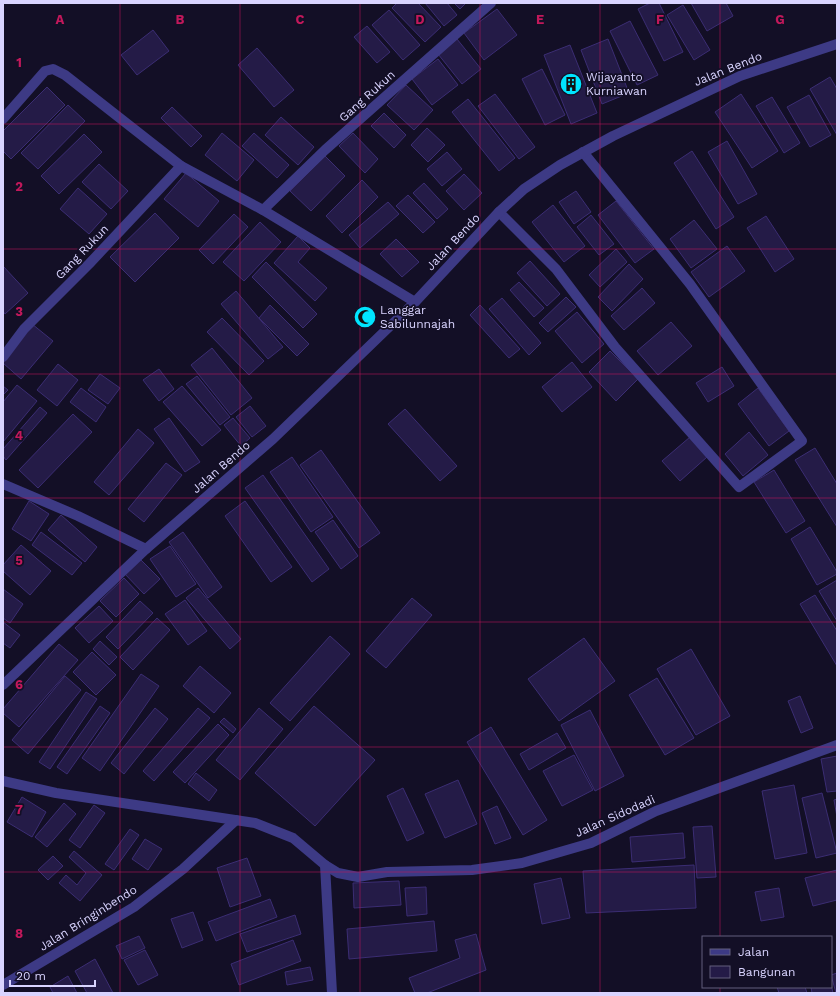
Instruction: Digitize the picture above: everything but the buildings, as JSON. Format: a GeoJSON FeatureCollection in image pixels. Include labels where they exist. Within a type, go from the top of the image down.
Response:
{"type":"FeatureCollection","features":[{"type":"Feature","properties":{"kind":"street","name":"Gang Rukun"},"geometry":{"type":"LineString","coordinates":[[263,210],[325,150],[491,3]]}},
{"type":"Feature","properties":{"kind":"street","name":"Jalan Bendo"},"geometry":{"type":"LineString","coordinates":[[3,685],[146,549],[273,439],[415,302],[499,212],[524,189],[583,152],[613,136],[740,76],[837,44]]}},
{"type":"Feature","properties":{"kind":"street"},"geometry":{"type":"LineString","coordinates":[[3,119],[45,71],[53,69],[65,75],[181,166],[263,210],[415,302]]}},
{"type":"Feature","properties":{"kind":"street"},"geometry":{"type":"LineString","coordinates":[[499,212],[556,269],[615,347],[739,488],[802,441],[690,284],[583,152]]}},
{"type":"Feature","properties":{"kind":"street","name":"Gang Rukun"},"geometry":{"type":"LineString","coordinates":[[3,357],[24,329],[89,264],[181,166]]}},
{"type":"Feature","properties":{"kind":"street"},"geometry":{"type":"LineString","coordinates":[[3,484],[78,516],[146,549]]}},
{"type":"Feature","properties":{"kind":"street","name":"Jalan Sidodadi"},"geometry":{"type":"LineString","coordinates":[[236,820],[255,823],[293,838],[325,865],[338,873],[358,877],[387,872],[472,870],[522,864],[591,843],[656,811],[837,745]]}},
{"type":"Feature","properties":{"kind":"street"},"geometry":{"type":"LineString","coordinates":[[3,781],[56,793],[236,820]]}},
{"type":"Feature","properties":{"kind":"street","name":"Jalan Bringinbendo"},"geometry":{"type":"LineString","coordinates":[[3,985],[134,907],[183,869],[236,820]]}},
{"type":"Feature","properties":{"kind":"street"},"geometry":{"type":"LineString","coordinates":[[325,865],[332,993]]}},
{"type":"Feature","properties":{"kind":"place","name":"Wijayanto Kurniawan"},"geometry":{"type":"Point","coordinates":[571,84]}},
{"type":"Feature","properties":{"kind":"place","name":"Langgar Sabilunnajah"},"geometry":{"type":"Point","coordinates":[365,317]}}]}
